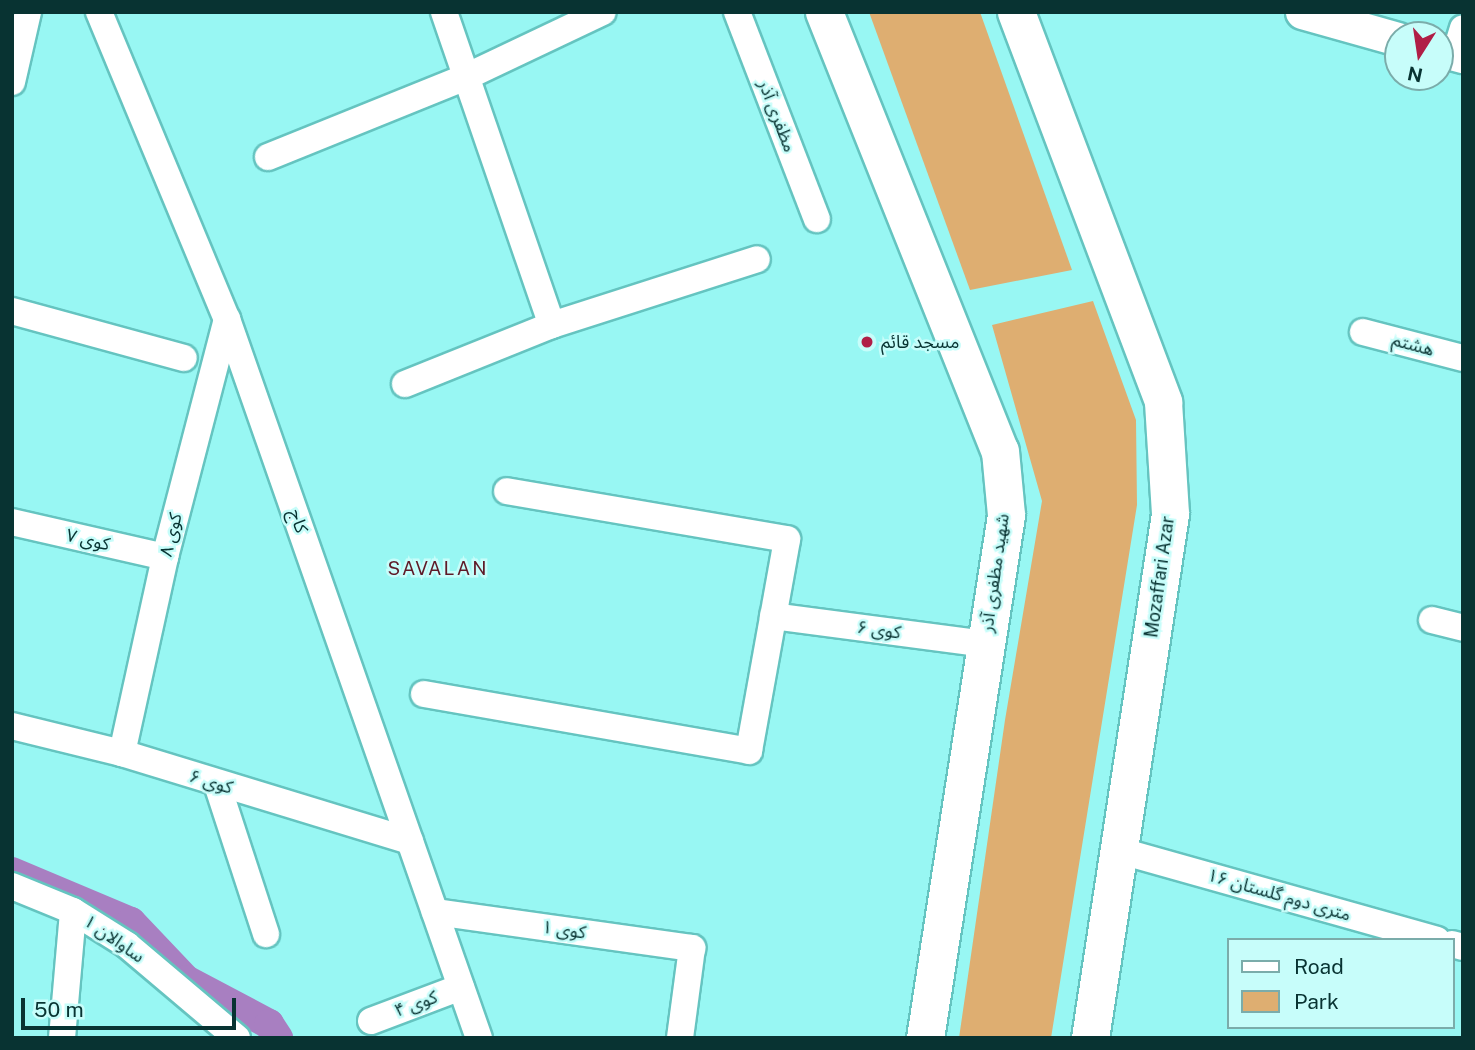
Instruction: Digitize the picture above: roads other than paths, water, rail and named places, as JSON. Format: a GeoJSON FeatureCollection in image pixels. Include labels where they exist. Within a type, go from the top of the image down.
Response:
{"type":"FeatureCollection","features":[{"type":"Feature","properties":{"kind":"main road","name":"شهید مظفری آذر"},"geometry":{"type":"LineString","coordinates":[[824,12],[1000,451],[1006,515],[925,1038]]}},
{"type":"Feature","properties":{"kind":"main road","name":"Mozaffari Azar"},"geometry":{"type":"LineString","coordinates":[[1016,12],[1163,402],[1170,514],[1121,851],[1090,1038]]}},
{"type":"Feature","properties":{"kind":"street"},"geometry":{"type":"LineString","coordinates":[[12,82],[29,12]]}},
{"type":"Feature","properties":{"kind":"street","name":"کاج"},"geometry":{"type":"LineString","coordinates":[[99,12],[227,319],[479,1038]]}},
{"type":"Feature","properties":{"kind":"street"},"geometry":{"type":"LineString","coordinates":[[444,12],[552,325]]}},
{"type":"Feature","properties":{"kind":"street"},"geometry":{"type":"LineString","coordinates":[[268,157],[468,76],[603,12]]}},
{"type":"Feature","properties":{"kind":"street","name":"مظفری آذر"},"geometry":{"type":"LineString","coordinates":[[737,12],[817,219]]}},
{"type":"Feature","properties":{"kind":"street"},"geometry":{"type":"LineString","coordinates":[[1302,12],[1384,34]]}},
{"type":"Feature","properties":{"kind":"street"},"geometry":{"type":"LineString","coordinates":[[405,384],[552,325],[757,259]]}},
{"type":"Feature","properties":{"kind":"street"},"geometry":{"type":"LineString","coordinates":[[12,311],[184,358]]}},
{"type":"Feature","properties":{"kind":"street","name":"کوی ۸"},"geometry":{"type":"LineString","coordinates":[[122,754],[165,557],[227,319]]}},
{"type":"Feature","properties":{"kind":"street","name":"هشتم"},"geometry":{"type":"LineString","coordinates":[[1363,332],[1463,358]]}},
{"type":"Feature","properties":{"kind":"street"},"geometry":{"type":"LineString","coordinates":[[424,694],[748,751],[787,539],[507,491]]}},
{"type":"Feature","properties":{"kind":"street","name":"کوی ۷"},"geometry":{"type":"LineString","coordinates":[[12,522],[165,557]]}},
{"type":"Feature","properties":{"kind":"street","name":"کوی ۶"},"geometry":{"type":"LineString","coordinates":[[773,616],[985,645]]}},
{"type":"Feature","properties":{"kind":"street"},"geometry":{"type":"LineString","coordinates":[[1432,620],[1463,628]]}},
{"type":"Feature","properties":{"kind":"street","name":"کوی ۶"},"geometry":{"type":"LineString","coordinates":[[12,726],[122,754],[410,841]]}},
{"type":"Feature","properties":{"kind":"street"},"geometry":{"type":"LineString","coordinates":[[218,784],[266,934]]}},
{"type":"Feature","properties":{"kind":"street","name":"۱۶ متری دوم گلستان"},"geometry":{"type":"LineString","coordinates":[[1121,851],[1430,938]]}},
{"type":"Feature","properties":{"kind":"street","name":"ساوالان ۱"},"geometry":{"type":"LineString","coordinates":[[12,887],[73,911],[127,946],[230,1034]]}},
{"type":"Feature","properties":{"kind":"street"},"geometry":{"type":"LineString","coordinates":[[62,1038],[73,911]]}},
{"type":"Feature","properties":{"kind":"street","name":"کوی ۱"},"geometry":{"type":"LineString","coordinates":[[435,912],[692,948],[680,1038]]}},
{"type":"Feature","properties":{"kind":"street","name":"کوی ۴"},"geometry":{"type":"LineString","coordinates":[[370,1021],[461,987]]}},
{"type":"Feature","properties":{"kind":"waterway"},"geometry":{"type":"LineString","coordinates":[[12,872],[131,922],[186,980],[269,1024],[278,1038]]}},
{"type":"Feature","properties":{"kind":"place","name":"مسجد قائم"},"geometry":{"type":"Point","coordinates":[867,342]}},
{"type":"Feature","properties":{"kind":"district","name":"SAVALAN"},"geometry":{"type":"Point","coordinates":[438,569]}}]}
